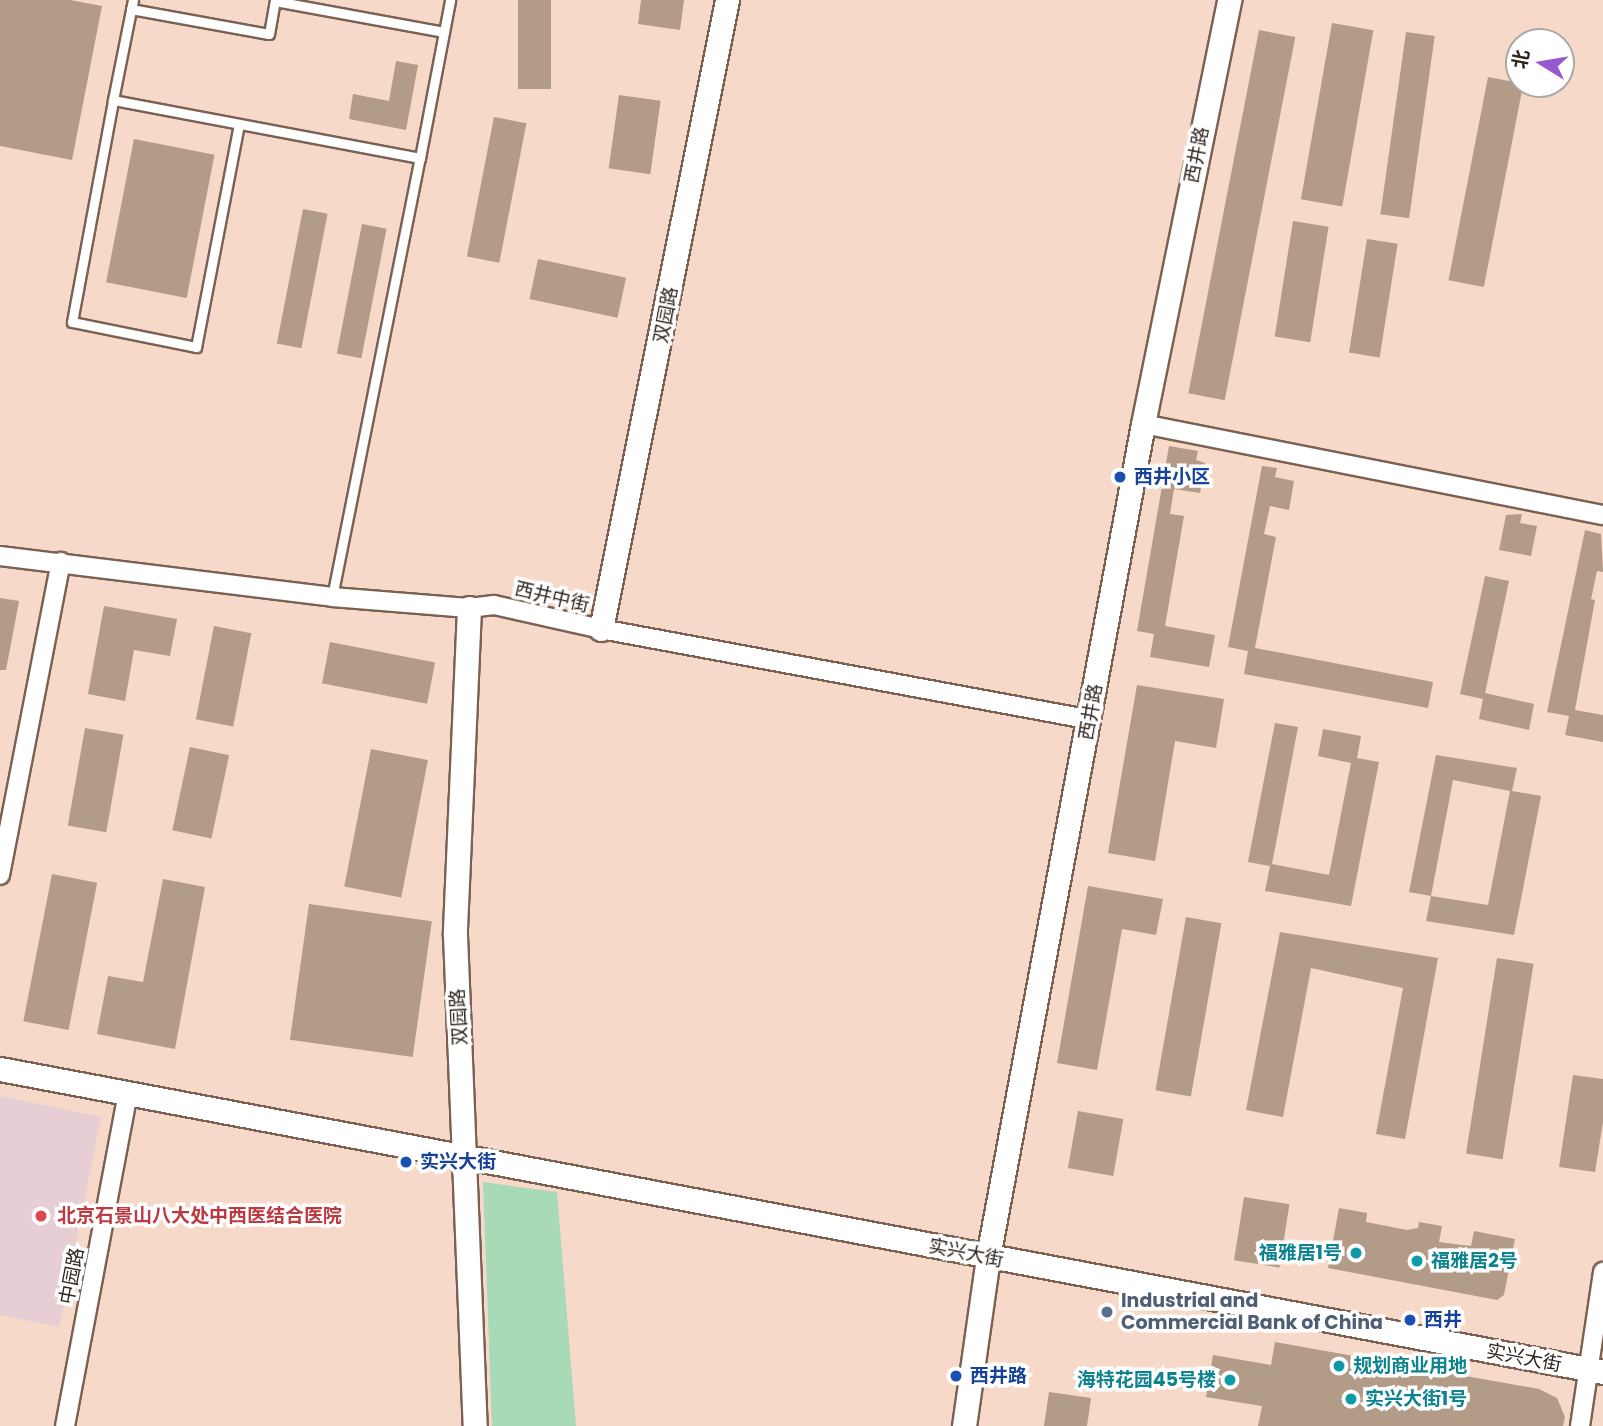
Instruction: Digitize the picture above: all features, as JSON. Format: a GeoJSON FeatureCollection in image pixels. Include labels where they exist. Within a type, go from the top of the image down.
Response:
{"type":"FeatureCollection","features":[{"type":"Feature","properties":{"kind":"street","name":"双园路"},"geometry":{"type":"LineString","coordinates":[[601,629],[727,0]]}},
{"type":"Feature","properties":{"kind":"street","name":"西井路"},"geometry":{"type":"LineString","coordinates":[[964,1426],[988,1257],[1143,424],[1229,0]]}},
{"type":"Feature","properties":{"kind":"street"},"geometry":{"type":"LineString","coordinates":[[1143,424],[1603,515]]}},
{"type":"Feature","properties":{"kind":"street","name":"西井中街"},"geometry":{"type":"LineString","coordinates":[[0,555],[332,597],[469,608],[494,605],[601,629],[1090,720]]}},
{"type":"Feature","properties":{"kind":"street"},"geometry":{"type":"LineString","coordinates":[[0,875],[61,562]]}},
{"type":"Feature","properties":{"kind":"street","name":"双园路"},"geometry":{"type":"LineString","coordinates":[[469,608],[455,935],[475,1426]]}},
{"type":"Feature","properties":{"kind":"street","name":"实兴大街"},"geometry":{"type":"LineString","coordinates":[[0,1069],[1596,1371]]}},
{"type":"Feature","properties":{"kind":"street","name":"中园路"},"geometry":{"type":"LineString","coordinates":[[65,1426],[128,1092]]}},
{"type":"Feature","properties":{"kind":"street"},"geometry":{"type":"LineString","coordinates":[[1580,1426],[1596,1371],[1603,1272]]}},
{"type":"Feature","properties":{"kind":"lane"},"geometry":{"type":"LineString","coordinates":[[239,124],[196,347],[72,322],[132,4],[269,34],[275,0],[444,32]]}},
{"type":"Feature","properties":{"kind":"lane"},"geometry":{"type":"LineString","coordinates":[[332,597],[450,0]]}},
{"type":"Feature","properties":{"kind":"lane"},"geometry":{"type":"LineString","coordinates":[[113,100],[420,158]]}},
{"type":"Feature","properties":{"kind":"shaded area","name":"北京石景山八大处中西医结合医院"},"geometry":{"type":"Polygon","coordinates":[[[0,1096],[101,1117],[59,1327],[0,1315],[0,1096]]]}},
{"type":"Feature","properties":{"kind":"green space"},"geometry":{"type":"Polygon","coordinates":[[[483,1182],[557,1192],[576,1426],[492,1426],[483,1182]]]}},
{"type":"Feature","properties":{"kind":"building"},"geometry":{"type":"Polygon","coordinates":[[[0,0],[70,0],[102,6],[72,160],[0,146],[0,0]]]}},
{"type":"Feature","properties":{"kind":"building"},"geometry":{"type":"Polygon","coordinates":[[[518,0],[551,0],[551,89],[518,89],[518,0]]]}},
{"type":"Feature","properties":{"kind":"building"},"geometry":{"type":"Polygon","coordinates":[[[641,0],[684,0],[680,30],[638,24],[641,0]]]}},
{"type":"Feature","properties":{"kind":"building"},"geometry":{"type":"Polygon","coordinates":[[[1332,23],[1373,30],[1342,207],[1301,199],[1332,23]]]}},
{"type":"Feature","properties":{"kind":"building"},"geometry":{"type":"Polygon","coordinates":[[[1259,30],[1295,37],[1225,400],[1188,393],[1259,30]]]}},
{"type":"Feature","properties":{"kind":"building"},"geometry":{"type":"Polygon","coordinates":[[[1406,32],[1435,36],[1409,218],[1380,214],[1406,32]]]}},
{"type":"Feature","properties":{"kind":"building"},"geometry":{"type":"Polygon","coordinates":[[[396,61],[418,65],[406,130],[349,119],[353,94],[389,101],[396,61]]]}},
{"type":"Feature","properties":{"kind":"building"},"geometry":{"type":"Polygon","coordinates":[[[1488,77],[1505,80],[1505,98],[1521,98],[1484,287],[1449,280],[1488,77]]]}},
{"type":"Feature","properties":{"kind":"building"},"geometry":{"type":"Polygon","coordinates":[[[619,95],[661,101],[650,174],[609,168],[619,95]]]}},
{"type":"Feature","properties":{"kind":"building"},"geometry":{"type":"Polygon","coordinates":[[[494,117],[526,123],[499,263],[467,256],[494,117]]]}},
{"type":"Feature","properties":{"kind":"building"},"geometry":{"type":"Polygon","coordinates":[[[134,139],[214,155],[187,298],[106,282],[134,139]]]}},
{"type":"Feature","properties":{"kind":"building"},"geometry":{"type":"Polygon","coordinates":[[[303,209],[328,214],[301,348],[277,343],[303,209]]]}},
{"type":"Feature","properties":{"kind":"building"},"geometry":{"type":"Polygon","coordinates":[[[1293,221],[1329,227],[1310,342],[1275,337],[1293,221]]]}},
{"type":"Feature","properties":{"kind":"building"},"geometry":{"type":"Polygon","coordinates":[[[362,224],[387,229],[361,358],[337,354],[362,224]]]}},
{"type":"Feature","properties":{"kind":"building"},"geometry":{"type":"Polygon","coordinates":[[[1367,239],[1398,244],[1380,357],[1349,353],[1367,239]]]}},
{"type":"Feature","properties":{"kind":"building"},"geometry":{"type":"Polygon","coordinates":[[[538,259],[626,278],[618,318],[529,299],[538,259]]]}},
{"type":"Feature","properties":{"kind":"building"},"geometry":{"type":"Polygon","coordinates":[[[1169,446],[1198,451],[1196,460],[1205,463],[1200,493],[1174,489],[1170,514],[1184,516],[1165,626],[1215,635],[1209,667],[1150,657],[1154,634],[1137,631],[1169,446]]]}},
{"type":"Feature","properties":{"kind":"building"},"geometry":{"type":"Polygon","coordinates":[[[1262,466],[1277,468],[1275,477],[1294,481],[1289,510],[1270,506],[1264,534],[1276,537],[1255,648],[1433,682],[1428,708],[1244,674],[1248,651],[1228,647],[1262,466]]]}},
{"type":"Feature","properties":{"kind":"building"},"geometry":{"type":"Polygon","coordinates":[[[1522,514],[1520,523],[1537,526],[1531,556],[1499,550],[1506,515],[1522,514]]]}},
{"type":"Feature","properties":{"kind":"building"},"geometry":{"type":"Polygon","coordinates":[[[1585,530],[1601,534],[1603,572],[1597,571],[1591,599],[1595,600],[1575,710],[1603,715],[1603,742],[1565,735],[1569,716],[1547,712],[1585,530]]]}},
{"type":"Feature","properties":{"kind":"building"},"geometry":{"type":"Polygon","coordinates":[[[1485,576],[1509,581],[1485,693],[1534,704],[1529,730],[1479,719],[1483,699],[1460,694],[1485,576]]]}},
{"type":"Feature","properties":{"kind":"building"},"geometry":{"type":"Polygon","coordinates":[[[0,598],[19,601],[6,670],[0,670],[0,598]]]}},
{"type":"Feature","properties":{"kind":"building"},"geometry":{"type":"Polygon","coordinates":[[[104,606],[177,619],[170,656],[134,650],[125,701],[88,694],[104,606]]]}},
{"type":"Feature","properties":{"kind":"building"},"geometry":{"type":"Polygon","coordinates":[[[214,626],[251,633],[233,727],[196,719],[214,626]]]}},
{"type":"Feature","properties":{"kind":"building"},"geometry":{"type":"Polygon","coordinates":[[[330,642],[435,662],[427,704],[322,683],[330,642]]]}},
{"type":"Feature","properties":{"kind":"building"},"geometry":{"type":"Polygon","coordinates":[[[1137,685],[1224,699],[1216,748],[1175,741],[1155,861],[1108,853],[1137,685]]]}},
{"type":"Feature","properties":{"kind":"building"},"geometry":{"type":"Polygon","coordinates":[[[1275,723],[1298,727],[1272,864],[1329,875],[1351,763],[1318,756],[1323,729],[1361,736],[1357,758],[1379,762],[1351,906],[1265,891],[1270,866],[1248,862],[1275,723]]]}},
{"type":"Feature","properties":{"kind":"building"},"geometry":{"type":"Polygon","coordinates":[[[85,728],[123,735],[106,832],[68,825],[85,728]]]}},
{"type":"Feature","properties":{"kind":"building"},"geometry":{"type":"Polygon","coordinates":[[[190,747],[229,755],[211,838],[172,830],[190,747]]]}},
{"type":"Feature","properties":{"kind":"building"},"geometry":{"type":"Polygon","coordinates":[[[371,749],[428,760],[401,897],[344,886],[371,749]]]}},
{"type":"Feature","properties":{"kind":"building"},"geometry":{"type":"Polygon","coordinates":[[[1436,755],[1517,768],[1512,791],[1541,796],[1514,935],[1426,921],[1431,896],[1409,892],[1436,755]],[[1453,780],[1431,896],[1488,905],[1510,791],[1453,780]]]}},
{"type":"Feature","properties":{"kind":"building"},"geometry":{"type":"Polygon","coordinates":[[[52,874],[97,883],[69,1030],[23,1021],[52,874]]]}},
{"type":"Feature","properties":{"kind":"building"},"geometry":{"type":"Polygon","coordinates":[[[163,879],[205,887],[175,1049],[97,1034],[108,976],[143,982],[163,879]]]}},
{"type":"Feature","properties":{"kind":"building"},"geometry":{"type":"Polygon","coordinates":[[[1088,886],[1163,899],[1156,935],[1122,929],[1097,1070],[1057,1063],[1088,886]]]}},
{"type":"Feature","properties":{"kind":"building"},"geometry":{"type":"Polygon","coordinates":[[[309,904],[432,921],[413,1057],[290,1040],[309,904]]]}},
{"type":"Feature","properties":{"kind":"building"},"geometry":{"type":"Polygon","coordinates":[[[1186,917],[1221,923],[1191,1097],[1155,1090],[1186,917]]]}},
{"type":"Feature","properties":{"kind":"building"},"geometry":{"type":"Polygon","coordinates":[[[1280,932],[1438,958],[1405,1139],[1376,1134],[1403,988],[1311,968],[1283,1117],[1246,1110],[1280,932]]]}},
{"type":"Feature","properties":{"kind":"building"},"geometry":{"type":"Polygon","coordinates":[[[1497,958],[1534,964],[1503,1159],[1466,1154],[1497,958]]]}},
{"type":"Feature","properties":{"kind":"building"},"geometry":{"type":"Polygon","coordinates":[[[1573,1075],[1603,1079],[1603,1122],[1595,1172],[1559,1167],[1573,1075]]]}},
{"type":"Feature","properties":{"kind":"building"},"geometry":{"type":"Polygon","coordinates":[[[1078,1111],[1123,1119],[1113,1176],[1068,1168],[1078,1111]]]}},
{"type":"Feature","properties":{"kind":"building"},"geometry":{"type":"Polygon","coordinates":[[[1244,1197],[1289,1204],[1279,1267],[1234,1260],[1244,1197]]]}},
{"type":"Feature","properties":{"kind":"building"},"geometry":{"type":"Polygon","coordinates":[[[1339,1208],[1367,1213],[1366,1222],[1407,1230],[1418,1228],[1419,1222],[1442,1226],[1439,1242],[1471,1246],[1474,1231],[1515,1239],[1504,1295],[1497,1300],[1328,1268],[1339,1208]]]}},
{"type":"Feature","properties":{"kind":"building","name":"规划商业用地"},"geometry":{"type":"Polygon","coordinates":[[[1275,1342],[1539,1389],[1557,1398],[1565,1417],[1563,1426],[1258,1426],[1262,1406],[1206,1397],[1213,1355],[1271,1365],[1275,1342]]]}},
{"type":"Feature","properties":{"kind":"building"},"geometry":{"type":"Polygon","coordinates":[[[1049,1392],[1091,1398],[1087,1426],[1044,1426],[1049,1392]]]}},
{"type":"Feature","properties":{"kind":"place","name":"西井小区"},"geometry":{"type":"Point","coordinates":[1120,477]}},
{"type":"Feature","properties":{"kind":"place","name":"实兴大街"},"geometry":{"type":"Point","coordinates":[406,1162]}},
{"type":"Feature","properties":{"kind":"place","name":"北京石景山八大处中西医结合医院"},"geometry":{"type":"Point","coordinates":[41,1216]}},
{"type":"Feature","properties":{"kind":"place","name":"福雅居1号"},"geometry":{"type":"Point","coordinates":[1356,1253]}},
{"type":"Feature","properties":{"kind":"place","name":"福雅居2号"},"geometry":{"type":"Point","coordinates":[1417,1261]}},
{"type":"Feature","properties":{"kind":"place","name":"Industrial and Commercial Bank of China"},"geometry":{"type":"Point","coordinates":[1107,1312]}},
{"type":"Feature","properties":{"kind":"place","name":"西井"},"geometry":{"type":"Point","coordinates":[1410,1320]}},
{"type":"Feature","properties":{"kind":"place","name":"规划商业用地"},"geometry":{"type":"Point","coordinates":[1339,1366]}},
{"type":"Feature","properties":{"kind":"place","name":"西井路"},"geometry":{"type":"Point","coordinates":[956,1376]}},
{"type":"Feature","properties":{"kind":"place","name":"海特花园45号楼"},"geometry":{"type":"Point","coordinates":[1230,1380]}},
{"type":"Feature","properties":{"kind":"place","name":"实兴大街1号"},"geometry":{"type":"Point","coordinates":[1351,1399]}}]}
